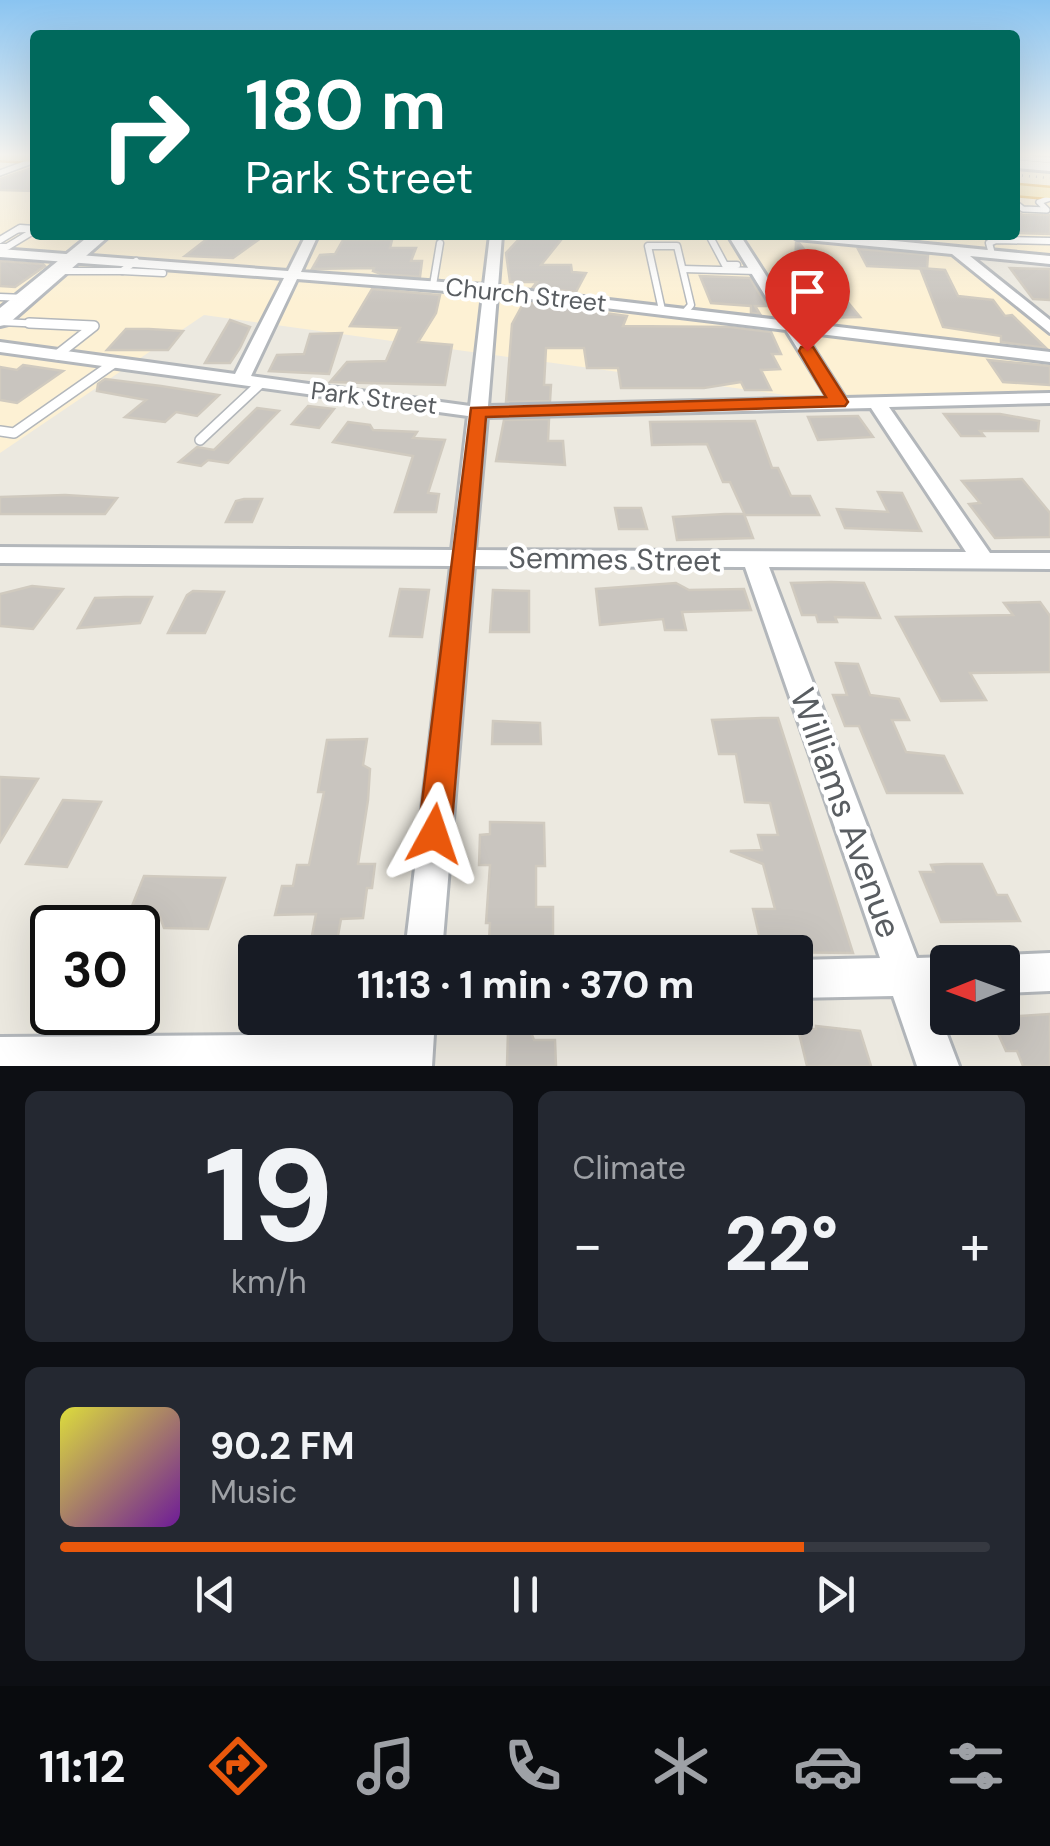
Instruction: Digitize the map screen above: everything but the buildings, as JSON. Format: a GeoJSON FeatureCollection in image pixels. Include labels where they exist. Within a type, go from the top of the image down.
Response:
{"type":"FeatureCollection","features":[{"type":"Feature","properties":{"kind":"street"},"geometry":{"type":"LineString","coordinates":[[0,321],[95,240]]}},
{"type":"Feature","properties":{"kind":"street"},"geometry":{"type":"LineString","coordinates":[[240,381],[309,240]]}},
{"type":"Feature","properties":{"kind":"street"},"geometry":{"type":"LineString","coordinates":[[424,935],[496,240]]}},
{"type":"Feature","properties":{"kind":"street"},"geometry":{"type":"LineString","coordinates":[[737,240],[838,402]]}},
{"type":"Feature","properties":{"kind":"street"},"geometry":{"type":"LineString","coordinates":[[942,240],[1050,328]]}},
{"type":"Feature","properties":{"kind":"street"},"geometry":{"type":"LineString","coordinates":[[897,241],[1050,260]]}},
{"type":"Feature","properties":{"kind":"street","name":"Church Street"},"geometry":{"type":"LineString","coordinates":[[0,247],[292,274],[403,289],[432,285],[491,290],[1050,357]]}},
{"type":"Feature","properties":{"kind":"street","name":"Park Street"},"geometry":{"type":"LineString","coordinates":[[0,346],[478,412],[1050,398]]}},
{"type":"Feature","properties":{"kind":"street"},"geometry":{"type":"LineString","coordinates":[[876,401],[984,561]]}},
{"type":"Feature","properties":{"kind":"street","name":"Semmes Street"},"geometry":{"type":"LineString","coordinates":[[0,555],[1047,564]]}},
{"type":"Feature","properties":{"kind":"street","name":"Williams Avenue"},"geometry":{"type":"LineString","coordinates":[[754,560],[938,1066]]}},
{"type":"Feature","properties":{"kind":"street"},"geometry":{"type":"LineString","coordinates":[[1020,973],[1050,972]]}},
{"type":"Feature","properties":{"kind":"street"},"geometry":{"type":"LineString","coordinates":[[813,979],[930,977]]}},
{"type":"Feature","properties":{"kind":"street"},"geometry":{"type":"LineString","coordinates":[[0,1057],[413,1046]]}},
{"type":"Feature","properties":{"kind":"lane"},"geometry":{"type":"LineString","coordinates":[[1020,206],[1047,210],[1041,204]]}},
{"type":"Feature","properties":{"kind":"lane"},"geometry":{"type":"LineString","coordinates":[[0,247],[8,247],[30,233]]}},
{"type":"Feature","properties":{"kind":"lane"},"geometry":{"type":"LineString","coordinates":[[676,240],[692,305],[684,313]]}},
{"type":"Feature","properties":{"kind":"lane"},"geometry":{"type":"LineString","coordinates":[[712,240],[725,265],[755,268]]}},
{"type":"Feature","properties":{"kind":"lane"},"geometry":{"type":"LineString","coordinates":[[992,254],[989,244],[996,240],[1050,242]]}},
{"type":"Feature","properties":{"kind":"lane"},"geometry":{"type":"LineString","coordinates":[[432,285],[440,243]]}},
{"type":"Feature","properties":{"kind":"lane"},"geometry":{"type":"LineString","coordinates":[[662,310],[648,246],[677,246]]}},
{"type":"Feature","properties":{"kind":"lane"},"geometry":{"type":"LineString","coordinates":[[122,271],[136,261]]}},
{"type":"Feature","properties":{"kind":"lane"},"geometry":{"type":"LineString","coordinates":[[683,269],[755,268]]}},
{"type":"Feature","properties":{"kind":"lane"},"geometry":{"type":"LineString","coordinates":[[58,271],[163,272]]}},
{"type":"Feature","properties":{"kind":"lane"},"geometry":{"type":"LineString","coordinates":[[0,296],[26,298]]}},
{"type":"Feature","properties":{"kind":"lane"},"geometry":{"type":"LineString","coordinates":[[0,321],[94,326],[57,355]]}},
{"type":"Feature","properties":{"kind":"lane"},"geometry":{"type":"LineString","coordinates":[[0,431],[14,433],[114,363]]}},
{"type":"Feature","properties":{"kind":"lane"},"geometry":{"type":"LineString","coordinates":[[200,440],[260,384]]}},
{"type":"Feature","properties":{"kind":"shaded area"},"geometry":{"type":"Polygon","coordinates":[[[0,204],[30,204],[30,240],[1020,240],[1020,204],[1050,204],[1050,262],[971,257],[1050,329],[1050,397],[843,403],[204,315],[0,453],[0,204]]]}},
{"type":"Feature","properties":{"kind":"route"},"geometry":{"type":"LineString","coordinates":[[434,834],[478,412],[838,402],[807,351]]}}]}
